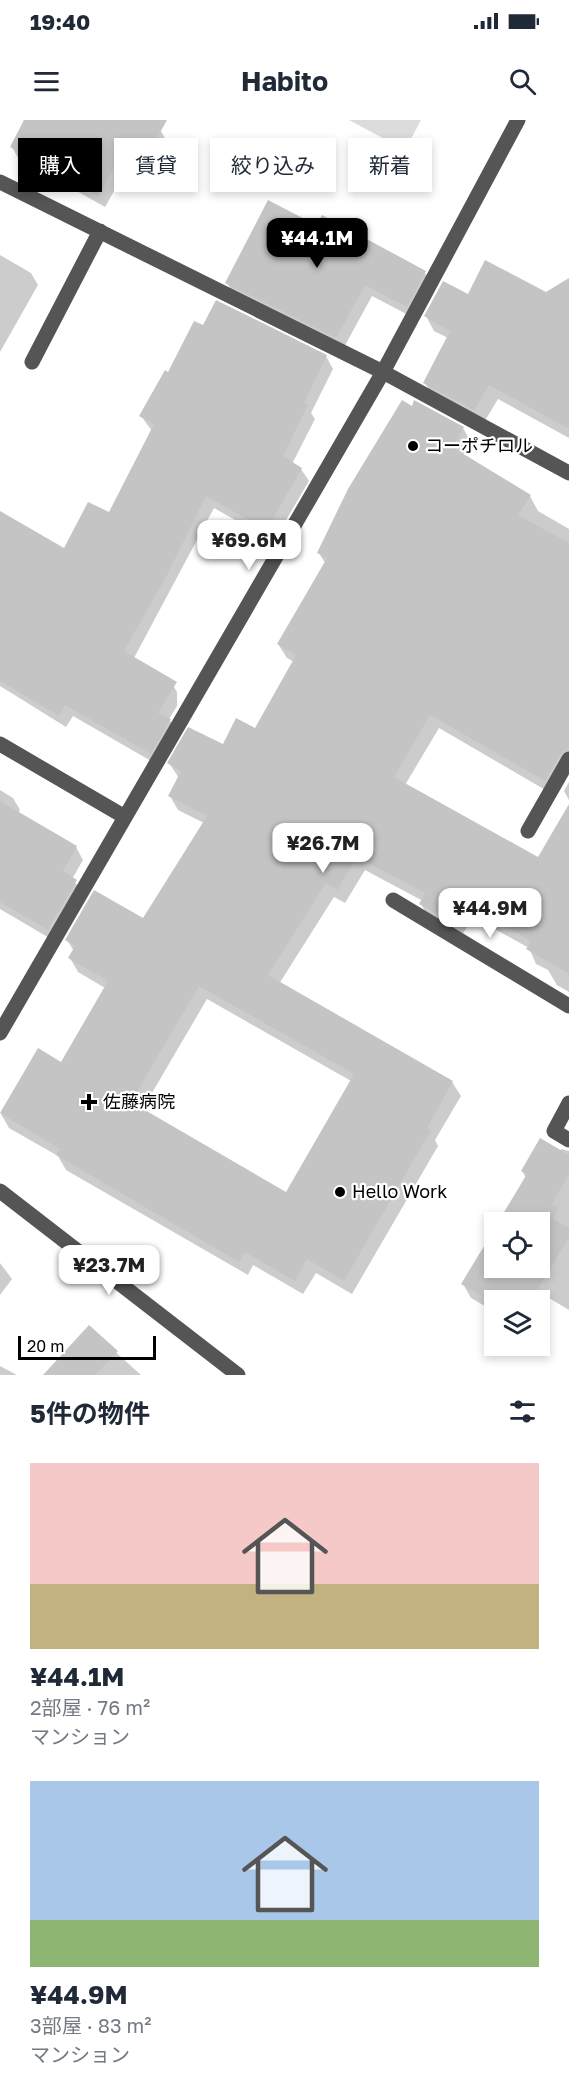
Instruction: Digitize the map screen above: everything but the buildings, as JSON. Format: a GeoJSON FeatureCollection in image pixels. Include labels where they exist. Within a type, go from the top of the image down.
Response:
{"type":"FeatureCollection","features":[{"type":"Feature","properties":{"kind":"street"},"geometry":{"type":"LineString","coordinates":[[0,1033],[383,372],[518,120]]}},
{"type":"Feature","properties":{"kind":"street"},"geometry":{"type":"LineString","coordinates":[[0,182],[383,372],[569,473]]}},
{"type":"Feature","properties":{"kind":"street"},"geometry":{"type":"LineString","coordinates":[[32,362],[100,231]]}},
{"type":"Feature","properties":{"kind":"street"},"geometry":{"type":"LineString","coordinates":[[0,744],[125,817]]}},
{"type":"Feature","properties":{"kind":"street"},"geometry":{"type":"LineString","coordinates":[[528,831],[569,759]]}},
{"type":"Feature","properties":{"kind":"street"},"geometry":{"type":"LineString","coordinates":[[393,900],[569,1006]]}},
{"type":"Feature","properties":{"kind":"street"},"geometry":{"type":"LineString","coordinates":[[569,1103],[554,1131],[569,1140]]}},
{"type":"Feature","properties":{"kind":"street"},"geometry":{"type":"LineString","coordinates":[[0,1191],[238,1375]]}},
{"type":"Feature","properties":{"kind":"shaded area"},"geometry":{"type":"Polygon","coordinates":[[[349,120],[421,120],[411,138],[383,138],[349,120]]]}},
{"type":"Feature","properties":{"kind":"place","name":"コーポチロル"},"geometry":{"type":"Point","coordinates":[413,446]}},
{"type":"Feature","properties":{"kind":"place","name":"佐藤病院"},"geometry":{"type":"Point","coordinates":[89,1102]}},
{"type":"Feature","properties":{"kind":"place","name":"Hello Work"},"geometry":{"type":"Point","coordinates":[340,1192]}}]}
